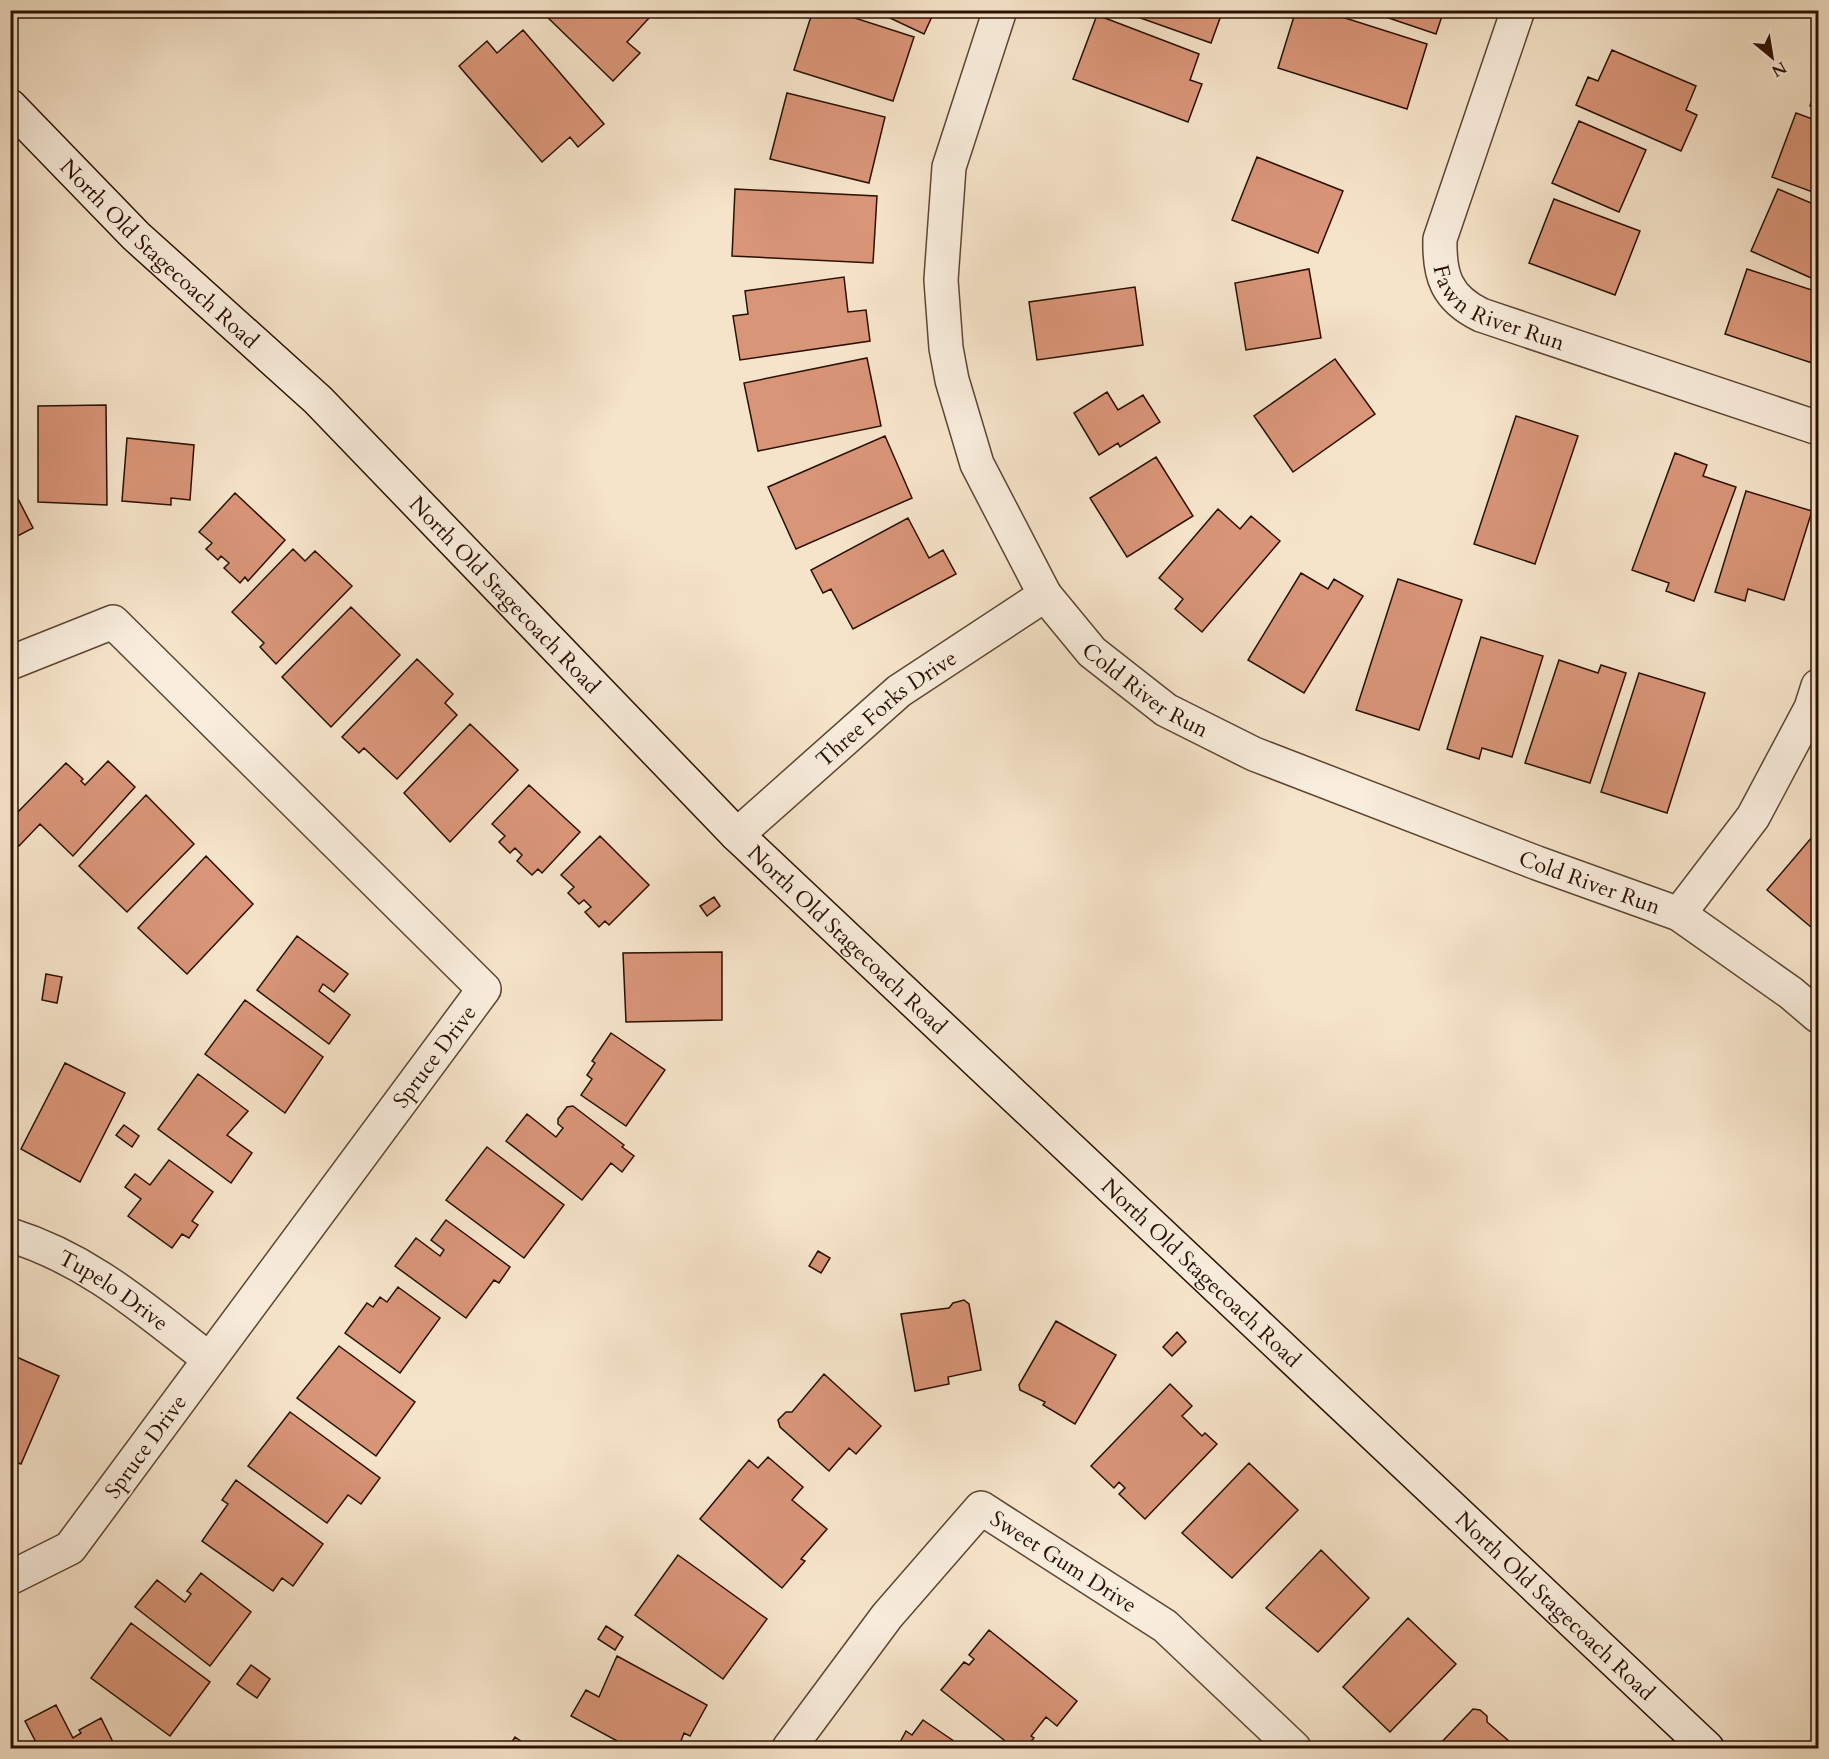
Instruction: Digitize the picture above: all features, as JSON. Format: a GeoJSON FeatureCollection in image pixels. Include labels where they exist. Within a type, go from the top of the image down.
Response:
{"type":"FeatureCollection","features":[{"type":"Feature","properties":{"kind":"street","name":"Cold River Run"},"geometry":{"type":"LineString","coordinates":[[1000,10],[950,167],[941,280],[946,348],[952,380],[977,464],[1045,595],[1092,652],[1166,710],[1254,754],[1538,863],[1679,914],[1791,993],[1818,1016]]}},
{"type":"Feature","properties":{"kind":"street","name":"Fawn River Run"},"geometry":{"type":"LineString","coordinates":[[1518,10],[1440,239],[1442,273],[1457,301],[1481,315],[1818,428]]}},
{"type":"Feature","properties":{"kind":"street","name":"North Old Stagecoach Road"},"geometry":{"type":"LineString","coordinates":[[10,106],[136,236],[318,400],[737,835],[1707,1749]]}},
{"type":"Feature","properties":{"kind":"street","name":"Three Forks Drive"},"geometry":{"type":"LineString","coordinates":[[737,835],[899,691],[1045,595]]}},
{"type":"Feature","properties":{"kind":"street","name":"Spruce Drive"},"geometry":{"type":"LineString","coordinates":[[10,663],[113,622],[484,989],[70,1548],[10,1578]]}},
{"type":"Feature","properties":{"kind":"street"},"geometry":{"type":"LineString","coordinates":[[1679,914],[1753,817],[1811,708],[1818,686]]}},
{"type":"Feature","properties":{"kind":"street","name":"Tupelo Drive"},"geometry":{"type":"LineString","coordinates":[[10,1235],[47,1246],[108,1280],[209,1359]]}},
{"type":"Feature","properties":{"kind":"street","name":"Sweet Gum Drive"},"geometry":{"type":"LineString","coordinates":[[789,1749],[887,1616],[981,1508],[1165,1626],[1294,1749]]}},
{"type":"Feature","properties":{"kind":"building"},"geometry":{"type":"Polygon","coordinates":[[[540,10],[642,10],[649,18],[627,42],[640,53],[613,81],[540,10]]]}},
{"type":"Feature","properties":{"kind":"building"},"geometry":{"type":"Polygon","coordinates":[[[813,10],[830,10],[914,37],[893,101],[794,70],[813,10]]]}},
{"type":"Feature","properties":{"kind":"building"},"geometry":{"type":"Polygon","coordinates":[[[873,10],[935,10],[924,34],[873,10]]]}},
{"type":"Feature","properties":{"kind":"building"},"geometry":{"type":"Polygon","coordinates":[[[1118,10],[1223,10],[1211,43],[1118,10]]]}},
{"type":"Feature","properties":{"kind":"building"},"geometry":{"type":"Polygon","coordinates":[[[1296,10],[1320,10],[1427,44],[1407,109],[1278,68],[1296,10]]]}},
{"type":"Feature","properties":{"kind":"building"},"geometry":{"type":"Polygon","coordinates":[[[1365,10],[1444,10],[1436,34],[1365,10]]]}},
{"type":"Feature","properties":{"kind":"building"},"geometry":{"type":"Polygon","coordinates":[[[1097,15],[1199,54],[1190,80],[1202,84],[1188,122],[1073,79],[1097,15]]]}},
{"type":"Feature","properties":{"kind":"building"},"geometry":{"type":"Polygon","coordinates":[[[523,30],[604,124],[578,147],[570,137],[542,162],[459,66],[487,41],[497,53],[523,30]]]}},
{"type":"Feature","properties":{"kind":"building"},"geometry":{"type":"Polygon","coordinates":[[[1612,50],[1696,86],[1686,110],[1697,115],[1681,151],[1576,105],[1588,77],[1598,81],[1612,50]]]}},
{"type":"Feature","properties":{"kind":"building"},"geometry":{"type":"Polygon","coordinates":[[[1818,80],[1818,109],[1810,106],[1818,80]]]}},
{"type":"Feature","properties":{"kind":"building"},"geometry":{"type":"Polygon","coordinates":[[[787,93],[885,117],[869,183],[770,159],[787,93]]]}},
{"type":"Feature","properties":{"kind":"building"},"geometry":{"type":"Polygon","coordinates":[[[1796,113],[1818,121],[1818,194],[1772,177],[1796,113]]]}},
{"type":"Feature","properties":{"kind":"building"},"geometry":{"type":"Polygon","coordinates":[[[1579,121],[1646,150],[1619,212],[1552,183],[1579,121]]]}},
{"type":"Feature","properties":{"kind":"building"},"geometry":{"type":"Polygon","coordinates":[[[1257,157],[1343,191],[1318,253],[1232,220],[1257,157]]]}},
{"type":"Feature","properties":{"kind":"building"},"geometry":{"type":"Polygon","coordinates":[[[735,189],[877,196],[873,263],[732,256],[735,189]]]}},
{"type":"Feature","properties":{"kind":"building"},"geometry":{"type":"Polygon","coordinates":[[[1778,189],[1818,206],[1818,281],[1751,251],[1778,189]]]}},
{"type":"Feature","properties":{"kind":"building"},"geometry":{"type":"Polygon","coordinates":[[[1554,199],[1640,231],[1615,295],[1529,263],[1554,199]]]}},
{"type":"Feature","properties":{"kind":"building"},"geometry":{"type":"Polygon","coordinates":[[[1309,269],[1321,338],[1246,350],[1235,283],[1309,269]]]}},
{"type":"Feature","properties":{"kind":"building"},"geometry":{"type":"Polygon","coordinates":[[[1747,269],[1818,292],[1818,365],[1725,334],[1747,269]]]}},
{"type":"Feature","properties":{"kind":"building"},"geometry":{"type":"Polygon","coordinates":[[[844,277],[848,312],[866,310],[870,341],[740,360],[733,316],[748,314],[745,291],[844,277]]]}},
{"type":"Feature","properties":{"kind":"building"},"geometry":{"type":"Polygon","coordinates":[[[1135,287],[1143,345],[1037,360],[1029,302],[1135,287]]]}},
{"type":"Feature","properties":{"kind":"building"},"geometry":{"type":"Polygon","coordinates":[[[867,358],[881,426],[758,451],[744,383],[867,358]]]}},
{"type":"Feature","properties":{"kind":"building"},"geometry":{"type":"Polygon","coordinates":[[[1335,359],[1375,414],[1293,472],[1254,416],[1335,359]]]}},
{"type":"Feature","properties":{"kind":"building"},"geometry":{"type":"Polygon","coordinates":[[[1107,392],[1118,410],[1143,395],[1160,422],[1120,447],[1118,443],[1099,455],[1074,413],[1107,392]]]}},
{"type":"Feature","properties":{"kind":"building"},"geometry":{"type":"Polygon","coordinates":[[[106,405],[107,505],[38,502],[38,406],[106,405]]]}},
{"type":"Feature","properties":{"kind":"building"},"geometry":{"type":"Polygon","coordinates":[[[1516,416],[1578,436],[1535,564],[1474,544],[1516,416]]]}},
{"type":"Feature","properties":{"kind":"building"},"geometry":{"type":"Polygon","coordinates":[[[885,436],[912,498],[796,549],[768,487],[885,436]]]}},
{"type":"Feature","properties":{"kind":"building"},"geometry":{"type":"Polygon","coordinates":[[[127,438],[194,445],[190,500],[171,498],[171,505],[122,501],[127,438]]]}},
{"type":"Feature","properties":{"kind":"building"},"geometry":{"type":"Polygon","coordinates":[[[1675,453],[1707,465],[1703,476],[1736,487],[1694,601],[1666,591],[1669,583],[1632,570],[1675,453]]]}},
{"type":"Feature","properties":{"kind":"building"},"geometry":{"type":"Polygon","coordinates":[[[1156,457],[1193,516],[1127,557],[1090,498],[1156,457]]]}},
{"type":"Feature","properties":{"kind":"building"},"geometry":{"type":"Polygon","coordinates":[[[1746,491],[1812,511],[1784,600],[1748,589],[1745,601],[1715,592],[1746,491]]]}},
{"type":"Feature","properties":{"kind":"building"},"geometry":{"type":"Polygon","coordinates":[[[15,493],[33,528],[10,540],[10,496],[15,493]]]}},
{"type":"Feature","properties":{"kind":"building"},"geometry":{"type":"Polygon","coordinates":[[[235,493],[285,540],[248,581],[245,577],[240,583],[224,568],[229,563],[221,556],[218,560],[206,549],[212,543],[199,532],[235,493]]]}},
{"type":"Feature","properties":{"kind":"building"},"geometry":{"type":"Polygon","coordinates":[[[1218,509],[1240,529],[1251,516],[1280,541],[1202,632],[1175,609],[1183,599],[1159,578],[1218,509]]]}},
{"type":"Feature","properties":{"kind":"building"},"geometry":{"type":"Polygon","coordinates":[[[908,518],[929,558],[943,550],[956,574],[853,629],[831,589],[823,593],[811,570],[908,518]]]}},
{"type":"Feature","properties":{"kind":"building"},"geometry":{"type":"Polygon","coordinates":[[[293,549],[305,561],[315,551],[352,586],[276,664],[260,647],[264,643],[232,612],[293,549]]]}},
{"type":"Feature","properties":{"kind":"building"},"geometry":{"type":"Polygon","coordinates":[[[1301,573],[1328,589],[1334,579],[1363,596],[1304,693],[1248,660],[1301,573]]]}},
{"type":"Feature","properties":{"kind":"building"},"geometry":{"type":"Polygon","coordinates":[[[1398,579],[1462,600],[1419,730],[1356,710],[1398,579]]]}},
{"type":"Feature","properties":{"kind":"building"},"geometry":{"type":"Polygon","coordinates":[[[351,607],[400,655],[331,727],[282,677],[351,607]]]}},
{"type":"Feature","properties":{"kind":"building"},"geometry":{"type":"Polygon","coordinates":[[[1481,637],[1543,656],[1512,757],[1482,748],[1479,759],[1447,749],[1481,637]]]}},
{"type":"Feature","properties":{"kind":"building"},"geometry":{"type":"Polygon","coordinates":[[[417,659],[453,694],[445,703],[457,715],[397,779],[364,748],[359,753],[342,737],[417,659]]]}},
{"type":"Feature","properties":{"kind":"building"},"geometry":{"type":"Polygon","coordinates":[[[1559,660],[1598,673],[1601,665],[1626,673],[1590,783],[1525,763],[1559,660]]]}},
{"type":"Feature","properties":{"kind":"building"},"geometry":{"type":"Polygon","coordinates":[[[1639,673],[1705,693],[1667,813],[1601,792],[1639,673]]]}},
{"type":"Feature","properties":{"kind":"building"},"geometry":{"type":"Polygon","coordinates":[[[470,724],[518,770],[450,842],[404,793],[470,724]]]}},
{"type":"Feature","properties":{"kind":"building"},"geometry":{"type":"Polygon","coordinates":[[[108,761],[135,787],[73,856],[40,824],[19,846],[10,837],[10,820],[66,763],[83,779],[81,781],[85,785],[108,761]]]}},
{"type":"Feature","properties":{"kind":"building"},"geometry":{"type":"Polygon","coordinates":[[[529,785],[580,832],[542,873],[538,869],[532,875],[517,861],[522,855],[515,848],[510,853],[499,842],[505,836],[492,824],[529,785]]]}},
{"type":"Feature","properties":{"kind":"building"},"geometry":{"type":"Polygon","coordinates":[[[146,795],[194,844],[127,912],[79,866],[146,795]]]}},
{"type":"Feature","properties":{"kind":"building"},"geometry":{"type":"Polygon","coordinates":[[[1818,830],[1818,933],[1767,890],[1818,830]]]}},
{"type":"Feature","properties":{"kind":"building"},"geometry":{"type":"Polygon","coordinates":[[[600,836],[649,885],[609,925],[605,921],[599,927],[585,912],[591,907],[584,900],[579,904],[568,893],[574,887],[561,875],[600,836]]]}},
{"type":"Feature","properties":{"kind":"building"},"geometry":{"type":"Polygon","coordinates":[[[206,856],[253,904],[187,974],[138,928],[206,856]]]}},
{"type":"Feature","properties":{"kind":"building"},"geometry":{"type":"Polygon","coordinates":[[[714,897],[720,906],[707,916],[700,906],[714,897]]]}},
{"type":"Feature","properties":{"kind":"building"},"geometry":{"type":"Polygon","coordinates":[[[297,936],[348,974],[334,992],[323,984],[319,991],[350,1015],[329,1044],[257,990],[297,936]]]}},
{"type":"Feature","properties":{"kind":"building"},"geometry":{"type":"Polygon","coordinates":[[[722,952],[722,1020],[626,1022],[623,953],[722,952]]]}},
{"type":"Feature","properties":{"kind":"building"},"geometry":{"type":"Polygon","coordinates":[[[46,974],[62,977],[57,1003],[42,1000],[46,974]]]}},
{"type":"Feature","properties":{"kind":"building"},"geometry":{"type":"Polygon","coordinates":[[[245,1000],[323,1057],[285,1113],[205,1054],[245,1000]]]}},
{"type":"Feature","properties":{"kind":"building"},"geometry":{"type":"Polygon","coordinates":[[[611,1033],[665,1070],[626,1126],[581,1095],[592,1079],[587,1075],[595,1063],[592,1061],[611,1033]]]}},
{"type":"Feature","properties":{"kind":"building"},"geometry":{"type":"Polygon","coordinates":[[[65,1063],[125,1093],[80,1182],[21,1149],[65,1063]]]}},
{"type":"Feature","properties":{"kind":"building"},"geometry":{"type":"Polygon","coordinates":[[[198,1074],[248,1111],[227,1135],[252,1153],[231,1183],[158,1129],[198,1074]]]}},
{"type":"Feature","properties":{"kind":"building"},"geometry":{"type":"Polygon","coordinates":[[[573,1106],[624,1145],[622,1147],[634,1156],[622,1172],[611,1163],[582,1200],[506,1141],[527,1114],[556,1137],[563,1128],[558,1124],[558,1119],[567,1107],[573,1106]]]}},
{"type":"Feature","properties":{"kind":"building"},"geometry":{"type":"Polygon","coordinates":[[[124,1125],[139,1136],[132,1147],[116,1135],[124,1125]]]}},
{"type":"Feature","properties":{"kind":"building"},"geometry":{"type":"Polygon","coordinates":[[[487,1147],[564,1205],[524,1258],[446,1200],[487,1147]]]}},
{"type":"Feature","properties":{"kind":"building"},"geometry":{"type":"Polygon","coordinates":[[[169,1160],[213,1192],[192,1221],[198,1225],[189,1238],[182,1234],[172,1248],[128,1216],[141,1199],[125,1187],[135,1174],[150,1185],[169,1160]]]}},
{"type":"Feature","properties":{"kind":"building"},"geometry":{"type":"Polygon","coordinates":[[[446,1220],[510,1267],[499,1283],[494,1280],[466,1318],[395,1266],[416,1238],[440,1256],[444,1250],[431,1240],[446,1220]]]}},
{"type":"Feature","properties":{"kind":"building"},"geometry":{"type":"Polygon","coordinates":[[[818,1251],[830,1258],[821,1273],[809,1266],[818,1251]]]}},
{"type":"Feature","properties":{"kind":"building"},"geometry":{"type":"Polygon","coordinates":[[[398,1287],[440,1318],[400,1373],[345,1333],[367,1303],[373,1307],[380,1297],[387,1302],[398,1287]]]}},
{"type":"Feature","properties":{"kind":"building"},"geometry":{"type":"Polygon","coordinates":[[[964,1300],[969,1304],[981,1370],[948,1377],[949,1384],[915,1391],[901,1314],[949,1308],[953,1303],[964,1300]]]}},
{"type":"Feature","properties":{"kind":"building"},"geometry":{"type":"Polygon","coordinates":[[[1056,1321],[1116,1355],[1075,1424],[1043,1405],[1045,1402],[1020,1390],[1019,1385],[1056,1321]]]}},
{"type":"Feature","properties":{"kind":"building"},"geometry":{"type":"Polygon","coordinates":[[[1177,1332],[1186,1342],[1172,1356],[1163,1347],[1177,1332]]]}},
{"type":"Feature","properties":{"kind":"building"},"geometry":{"type":"Polygon","coordinates":[[[339,1346],[415,1402],[376,1456],[297,1398],[339,1346]]]}},
{"type":"Feature","properties":{"kind":"building"},"geometry":{"type":"Polygon","coordinates":[[[10,1354],[59,1376],[21,1464],[10,1460],[10,1354]]]}},
{"type":"Feature","properties":{"kind":"building"},"geometry":{"type":"Polygon","coordinates":[[[824,1374],[881,1426],[856,1454],[849,1448],[829,1471],[780,1427],[778,1420],[786,1412],[792,1412],[824,1374]]]}},
{"type":"Feature","properties":{"kind":"building"},"geometry":{"type":"Polygon","coordinates":[[[1170,1384],[1192,1406],[1182,1416],[1202,1436],[1205,1433],[1217,1444],[1145,1519],[1119,1494],[1125,1488],[1119,1482],[1114,1488],[1091,1466],[1170,1384]]]}},
{"type":"Feature","properties":{"kind":"building"},"geometry":{"type":"Polygon","coordinates":[[[290,1412],[380,1478],[361,1504],[348,1495],[327,1523],[248,1466],[290,1412]]]}},
{"type":"Feature","properties":{"kind":"building"},"geometry":{"type":"Polygon","coordinates":[[[768,1457],[803,1487],[792,1500],[827,1529],[801,1559],[805,1561],[782,1588],[700,1519],[749,1460],[758,1468],[768,1457]]]}},
{"type":"Feature","properties":{"kind":"building"},"geometry":{"type":"Polygon","coordinates":[[[1249,1463],[1298,1510],[1232,1578],[1182,1533],[1249,1463]]]}},
{"type":"Feature","properties":{"kind":"building"},"geometry":{"type":"Polygon","coordinates":[[[236,1480],[323,1544],[293,1586],[282,1578],[273,1591],[202,1541],[228,1504],[222,1500],[236,1480]]]}},
{"type":"Feature","properties":{"kind":"building"},"geometry":{"type":"Polygon","coordinates":[[[1321,1550],[1369,1598],[1318,1652],[1266,1608],[1321,1550]]]}},
{"type":"Feature","properties":{"kind":"building"},"geometry":{"type":"Polygon","coordinates":[[[678,1555],[767,1619],[723,1679],[635,1615],[678,1555]]]}},
{"type":"Feature","properties":{"kind":"building"},"geometry":{"type":"Polygon","coordinates":[[[201,1573],[251,1612],[210,1666],[135,1607],[157,1580],[185,1602],[191,1594],[187,1591],[201,1573]]]}},
{"type":"Feature","properties":{"kind":"building"},"geometry":{"type":"Polygon","coordinates":[[[1408,1618],[1456,1664],[1390,1732],[1343,1687],[1408,1618]]]}},
{"type":"Feature","properties":{"kind":"building"},"geometry":{"type":"Polygon","coordinates":[[[131,1623],[210,1682],[170,1736],[91,1678],[131,1623]]]}},
{"type":"Feature","properties":{"kind":"building"},"geometry":{"type":"Polygon","coordinates":[[[606,1626],[623,1637],[615,1650],[598,1639],[606,1626]]]}},
{"type":"Feature","properties":{"kind":"building"},"geometry":{"type":"Polygon","coordinates":[[[989,1630],[1077,1701],[1057,1726],[1046,1717],[1031,1736],[1034,1738],[1025,1748],[1014,1748],[941,1690],[964,1662],[969,1665],[974,1659],[969,1655],[989,1630]]]}},
{"type":"Feature","properties":{"kind":"building"},"geometry":{"type":"Polygon","coordinates":[[[617,1656],[707,1705],[690,1736],[684,1733],[681,1741],[686,1743],[683,1748],[630,1748],[571,1716],[586,1690],[599,1697],[617,1656]]]}},
{"type":"Feature","properties":{"kind":"building"},"geometry":{"type":"Polygon","coordinates":[[[251,1665],[270,1679],[257,1698],[237,1684],[251,1665]]]}},
{"type":"Feature","properties":{"kind":"building"},"geometry":{"type":"Polygon","coordinates":[[[56,1705],[73,1738],[81,1733],[79,1730],[101,1718],[116,1748],[39,1748],[25,1721],[56,1705]]]}},
{"type":"Feature","properties":{"kind":"building"},"geometry":{"type":"Polygon","coordinates":[[[1473,1709],[1480,1710],[1487,1716],[1487,1722],[1517,1748],[1436,1748],[1473,1709]]]}},
{"type":"Feature","properties":{"kind":"building"},"geometry":{"type":"Polygon","coordinates":[[[923,1720],[964,1748],[897,1748],[906,1731],[912,1735],[923,1720]]]}},
{"type":"Feature","properties":{"kind":"building"},"geometry":{"type":"Polygon","coordinates":[[[515,1737],[531,1748],[508,1748],[515,1737]]]}}]}
